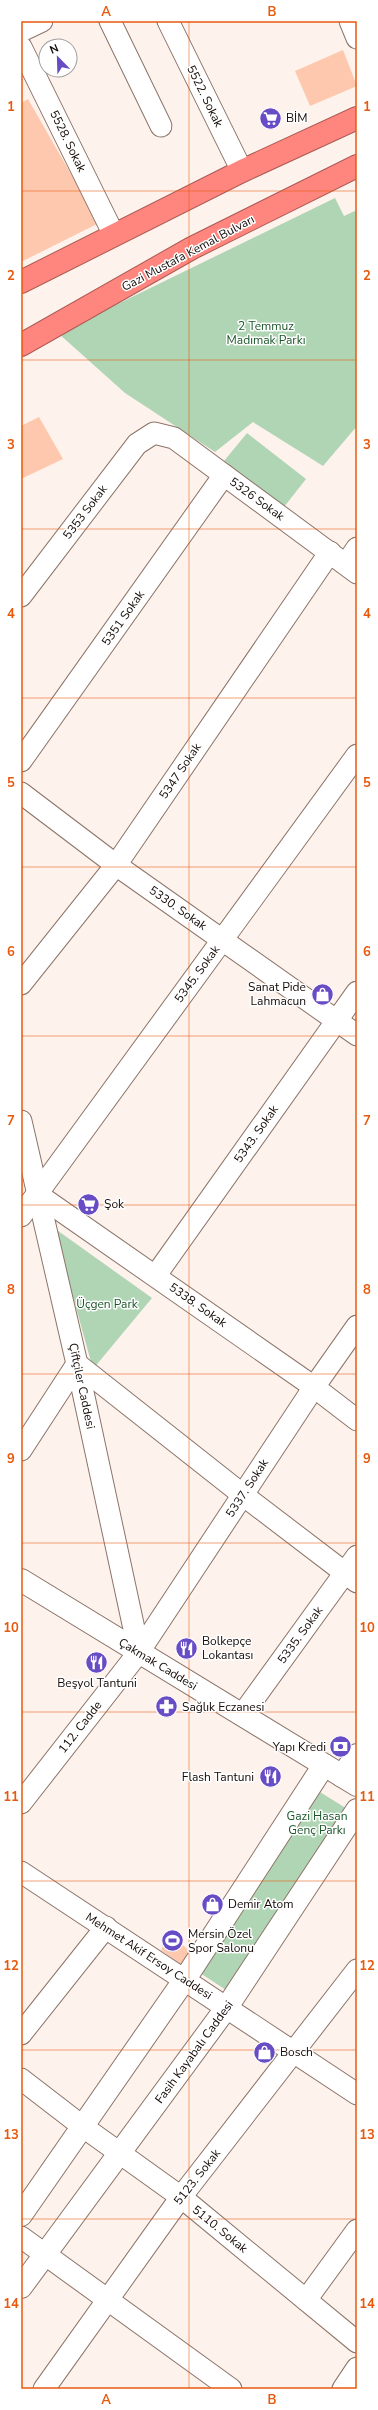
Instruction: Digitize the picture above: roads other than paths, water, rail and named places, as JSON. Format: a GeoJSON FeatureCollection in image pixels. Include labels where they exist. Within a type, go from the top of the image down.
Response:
{"type":"FeatureCollection","features":[{"type":"Feature","properties":{"kind":"highway"},"geometry":{"type":"LineString","coordinates":[[21,282],[242,171],[357,118]]}},
{"type":"Feature","properties":{"kind":"highway","name":"Gazi Mustafa Kemal Bulvarı"},"geometry":{"type":"LineString","coordinates":[[21,345],[192,248],[357,166]]}},
{"type":"Feature","properties":{"kind":"street"},"geometry":{"type":"LineString","coordinates":[[21,31],[42,21]]}},
{"type":"Feature","properties":{"kind":"street"},"geometry":{"type":"LineString","coordinates":[[110,21],[161,126]]}},
{"type":"Feature","properties":{"kind":"street","name":"5522. Sokak"},"geometry":{"type":"LineString","coordinates":[[168,21],[242,171]]}},
{"type":"Feature","properties":{"kind":"street"},"geometry":{"type":"LineString","coordinates":[[350,21],[357,38]]}},
{"type":"Feature","properties":{"kind":"street","name":"5528. Sokak"},"geometry":{"type":"LineString","coordinates":[[21,48],[114,235]]}},
{"type":"Feature","properties":{"kind":"street","name":"5326 Sokak"},"geometry":{"type":"LineString","coordinates":[[154,433],[174,438],[330,552],[353,562]]}},
{"type":"Feature","properties":{"kind":"street","name":"5353 Sokak"},"geometry":{"type":"LineString","coordinates":[[21,596],[137,444],[154,433]]}},
{"type":"Feature","properties":{"kind":"street","name":"5351 Sokak"},"geometry":{"type":"LineString","coordinates":[[21,761],[224,475]]}},
{"type":"Feature","properties":{"kind":"street","name":"5347 Sokak"},"geometry":{"type":"LineString","coordinates":[[21,984],[116,865],[330,552]]}},
{"type":"Feature","properties":{"kind":"street","name":"5345. Sokak"},"geometry":{"type":"LineString","coordinates":[[21,1216],[357,755]]}},
{"type":"Feature","properties":{"kind":"street","name":"5330. Sokak"},"geometry":{"type":"LineString","coordinates":[[21,793],[116,865],[357,1035]]}},
{"type":"Feature","properties":{"kind":"street","name":"5343. Sokak"},"geometry":{"type":"LineString","coordinates":[[156,1275],[357,992]]}},
{"type":"Feature","properties":{"kind":"street","name":"Çiftçiler Caddesi"},"geometry":{"type":"LineString","coordinates":[[21,1121],[77,1364],[139,1652]]}},
{"type":"Feature","properties":{"kind":"street","name":"5338. Sokak"},"geometry":{"type":"LineString","coordinates":[[37,1194],[156,1275],[314,1387],[357,1420]]}},
{"type":"Feature","properties":{"kind":"street","name":"5337. Sokak"},"geometry":{"type":"LineString","coordinates":[[139,1652],[314,1387],[357,1326]]}},
{"type":"Feature","properties":{"kind":"street"},"geometry":{"type":"LineString","coordinates":[[21,1450],[77,1364],[351,1578]]}},
{"type":"Feature","properties":{"kind":"street","name":"5335. Sokak"},"geometry":{"type":"LineString","coordinates":[[242,1715],[351,1578],[357,1556]]}},
{"type":"Feature","properties":{"kind":"street","name":"Çakmak Caddesi"},"geometry":{"type":"LineString","coordinates":[[21,1580],[350,1781]]}},
{"type":"Feature","properties":{"kind":"street","name":"112. Cadde"},"geometry":{"type":"LineString","coordinates":[[21,1803],[139,1652]]}},
{"type":"Feature","properties":{"kind":"street"},"geometry":{"type":"LineString","coordinates":[[350,1781],[357,1755]]}},
{"type":"Feature","properties":{"kind":"street"},"geometry":{"type":"LineString","coordinates":[[21,2215],[185,1979],[324,1765]]}},
{"type":"Feature","properties":{"kind":"street","name":"Fasih Kayabalı Caddesi"},"geometry":{"type":"LineString","coordinates":[[21,2287],[227,2007],[357,1810]]}},
{"type":"Feature","properties":{"kind":"street","name":"Mehmet Akif Ersoy Caddesi"},"geometry":{"type":"LineString","coordinates":[[21,1872],[357,2094]]}},
{"type":"Feature","properties":{"kind":"street"},"geometry":{"type":"LineString","coordinates":[[21,2034],[106,1927]]}},
{"type":"Feature","properties":{"kind":"street","name":"5123. Sokak"},"geometry":{"type":"LineString","coordinates":[[44,2389],[181,2197],[357,1970]]}},
{"type":"Feature","properties":{"kind":"street","name":"5110. Sokak"},"geometry":{"type":"LineString","coordinates":[[21,2079],[82,2126],[181,2197],[357,2342]]}},
{"type":"Feature","properties":{"kind":"street"},"geometry":{"type":"LineString","coordinates":[[306,2300],[357,2230]]}},
{"type":"Feature","properties":{"kind":"street"},"geometry":{"type":"LineString","coordinates":[[21,2237],[108,2298],[231,2389]]}},
{"type":"Feature","properties":{"kind":"street"},"geometry":{"type":"LineString","coordinates":[[343,2389],[357,2368]]}},
{"type":"Feature","properties":{"kind":"place","name":"BİM"},"geometry":{"type":"Point","coordinates":[271,118]}},
{"type":"Feature","properties":{"kind":"place","name":"Sanat Pide Lahmacun"},"geometry":{"type":"Point","coordinates":[322,994]}},
{"type":"Feature","properties":{"kind":"place","name":"Şok"},"geometry":{"type":"Point","coordinates":[88,1204]}},
{"type":"Feature","properties":{"kind":"place","name":"Bolkepçe Lokantası"},"geometry":{"type":"Point","coordinates":[186,1648]}},
{"type":"Feature","properties":{"kind":"place","name":"Beşyol Tantuni"},"geometry":{"type":"Point","coordinates":[97,1662]}},
{"type":"Feature","properties":{"kind":"place","name":"Sağlık Eczanesi"},"geometry":{"type":"Point","coordinates":[167,1707]}},
{"type":"Feature","properties":{"kind":"place","name":"Yapı Kredi"},"geometry":{"type":"Point","coordinates":[341,1747]}},
{"type":"Feature","properties":{"kind":"place","name":"Flash Tantuni"},"geometry":{"type":"Point","coordinates":[270,1777]}},
{"type":"Feature","properties":{"kind":"place","name":"Demir Atom"},"geometry":{"type":"Point","coordinates":[213,1904]}},
{"type":"Feature","properties":{"kind":"place","name":"Mersin Özel Spor Salonu"},"geometry":{"type":"Point","coordinates":[172,1941]}},
{"type":"Feature","properties":{"kind":"place","name":"Bosch"},"geometry":{"type":"Point","coordinates":[264,2052]}},
{"type":"Feature","properties":{"kind":"park label","name":"2 Temmuz Madımak Parkı"},"geometry":{"type":"Point","coordinates":[266,333]}},
{"type":"Feature","properties":{"kind":"park label","name":"Üçgen Park"},"geometry":{"type":"Point","coordinates":[107,1304]}},
{"type":"Feature","properties":{"kind":"park label","name":"Gazi Hasan Genç Parkı"},"geometry":{"type":"Point","coordinates":[317,1823]}}]}
